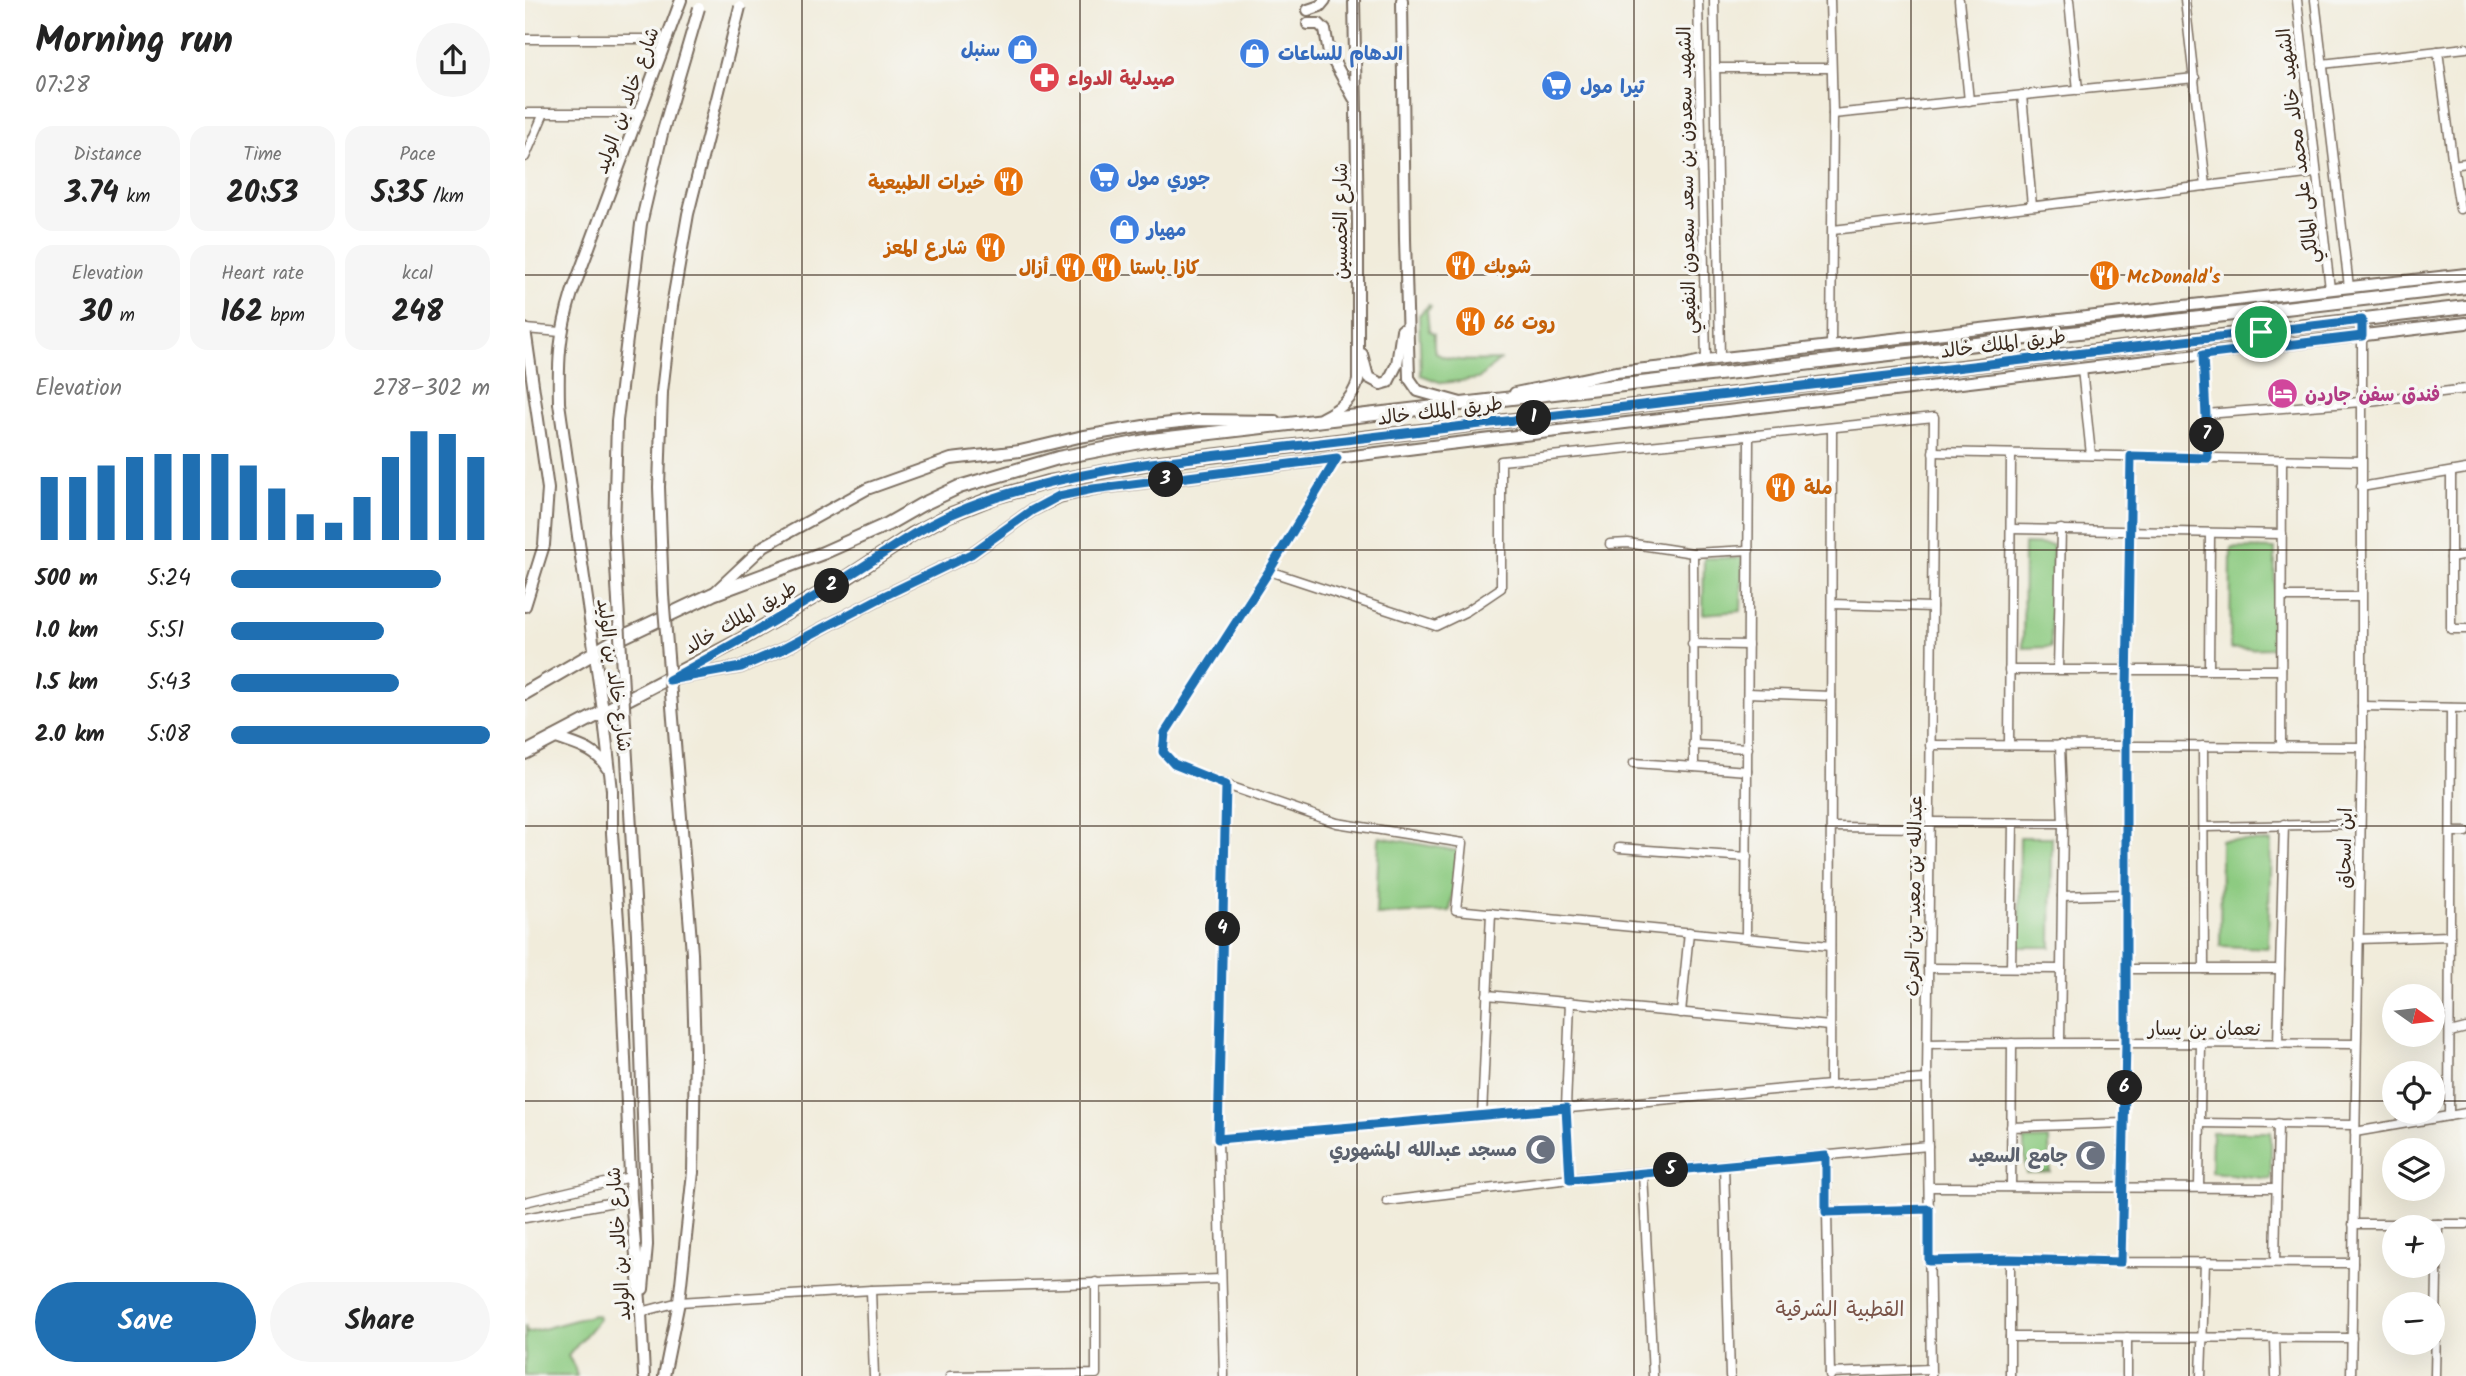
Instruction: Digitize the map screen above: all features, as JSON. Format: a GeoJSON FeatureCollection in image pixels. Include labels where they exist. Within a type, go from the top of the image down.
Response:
{"type":"FeatureCollection","features":[{"type":"Feature","properties":{"kind":"main road","name":"طريق الملك خالد"},"geometry":{"type":"LineString","coordinates":[[525,693],[595,652],[713,594],[823,553],[888,524],[959,487],[1058,458],[1150,440],[2466,287]]}},
{"type":"Feature","properties":{"kind":"main road","name":"طريق الملك خالد"},"geometry":{"type":"LineString","coordinates":[[525,753],[603,711],[669,680],[833,586],[913,534],[949,515],[1048,482],[1151,463],[2466,307]]}},
{"type":"Feature","properties":{"kind":"street","name":"شارع خالد بن الوليد"},"geometry":{"type":"LineString","coordinates":[[644,1376],[631,1199],[612,790],[559,403],[558,354],[572,293],[681,0]]}},
{"type":"Feature","properties":{"kind":"street"},"geometry":{"type":"LineString","coordinates":[[1308,10],[1316,9],[1325,0]]}},
{"type":"Feature","properties":{"kind":"street","name":"شارع الخمسين"},"geometry":{"type":"LineString","coordinates":[[1316,421],[1338,410],[1352,397],[1358,382],[1354,0]]}},
{"type":"Feature","properties":{"kind":"street"},"geometry":{"type":"LineString","coordinates":[[1402,0],[1409,378],[1418,391],[1463,403],[1616,372],[1684,365],[1720,358],[2466,274]]}},
{"type":"Feature","properties":{"kind":"street","name":"الشهيد سعدون بن سعد سعدون النفيعي"},"geometry":{"type":"LineString","coordinates":[[1697,0],[1706,360]]}},
{"type":"Feature","properties":{"kind":"street","name":"الشهيد سعدون بن سعد سعدون النفيعي"},"geometry":{"type":"LineString","coordinates":[[1714,0],[1720,358]]}},
{"type":"Feature","properties":{"kind":"street"},"geometry":{"type":"LineString","coordinates":[[1830,0],[1833,114],[1831,346]]}},
{"type":"Feature","properties":{"kind":"street"},"geometry":{"type":"LineString","coordinates":[[1959,0],[1969,100]]}},
{"type":"Feature","properties":{"kind":"street"},"geometry":{"type":"LineString","coordinates":[[2069,0],[2078,90]]}},
{"type":"Feature","properties":{"kind":"street"},"geometry":{"type":"LineString","coordinates":[[2185,0],[2206,186]]}},
{"type":"Feature","properties":{"kind":"street","name":"الشهيد خالد محمد على المالكي"},"geometry":{"type":"LineString","coordinates":[[2297,0],[2330,289]]}},
{"type":"Feature","properties":{"kind":"street","name":"الشهيد خالد محمد على المالكي"},"geometry":{"type":"LineString","coordinates":[[2315,0],[2349,287]]}},
{"type":"Feature","properties":{"kind":"street"},"geometry":{"type":"LineString","coordinates":[[701,4],[669,108],[641,224],[617,421],[614,531],[637,934],[645,1176],[646,1257],[641,1308],[679,1302],[871,1290],[1221,1279]]}},
{"type":"Feature","properties":{"kind":"street"},"geometry":{"type":"LineString","coordinates":[[664,1376],[679,1302],[693,1172],[695,1052],[692,953],[663,595],[659,487],[662,392],[672,306],[688,214],[741,4]]}},
{"type":"Feature","properties":{"kind":"street"},"geometry":{"type":"LineString","coordinates":[[1308,24],[1319,24],[1325,30],[1329,53],[1357,103]]}},
{"type":"Feature","properties":{"kind":"street"},"geometry":{"type":"LineString","coordinates":[[525,39],[667,39]]}},
{"type":"Feature","properties":{"kind":"street"},"geometry":{"type":"LineString","coordinates":[[2322,64],[2466,48]]}},
{"type":"Feature","properties":{"kind":"street"},"geometry":{"type":"LineString","coordinates":[[2438,51],[2460,209]]}},
{"type":"Feature","properties":{"kind":"street"},"geometry":{"type":"LineString","coordinates":[[1715,68],[1831,68]]}},
{"type":"Feature","properties":{"kind":"street"},"geometry":{"type":"LineString","coordinates":[[1833,114],[2195,78]]}},
{"type":"Feature","properties":{"kind":"street"},"geometry":{"type":"LineString","coordinates":[[2022,95],[2032,206]]}},
{"type":"Feature","properties":{"kind":"street"},"geometry":{"type":"LineString","coordinates":[[525,113],[640,113]]}},
{"type":"Feature","properties":{"kind":"street"},"geometry":{"type":"LineString","coordinates":[[525,157],[544,113]]}},
{"type":"Feature","properties":{"kind":"street"},"geometry":{"type":"LineString","coordinates":[[2453,165],[2466,163]]}},
{"type":"Feature","properties":{"kind":"street"},"geometry":{"type":"LineString","coordinates":[[1833,230],[2315,173]]}},
{"type":"Feature","properties":{"kind":"street"},"geometry":{"type":"LineString","coordinates":[[1358,342],[1368,377],[1381,384],[1388,382],[1397,364],[1406,306]]}},
{"type":"Feature","properties":{"kind":"street","name":"ابن اسحاق"},"geometry":{"type":"LineString","coordinates":[[2351,1376],[2362,747],[2362,320]]}},
{"type":"Feature","properties":{"kind":"street"},"geometry":{"type":"LineString","coordinates":[[669,680],[741,667],[783,649],[971,554],[1031,511],[1059,496],[1093,489],[2466,323]]}},
{"type":"Feature","properties":{"kind":"street"},"geometry":{"type":"LineString","coordinates":[[525,606],[544,545],[548,489],[525,329],[561,332]]}},
{"type":"Feature","properties":{"kind":"street"},"geometry":{"type":"LineString","coordinates":[[2203,355],[2208,458]]}},
{"type":"Feature","properties":{"kind":"street"},"geometry":{"type":"LineString","coordinates":[[2082,369],[2091,455]]}},
{"type":"Feature","properties":{"kind":"street"},"geometry":{"type":"LineString","coordinates":[[2206,414],[2361,402],[2466,389]]}},
{"type":"Feature","properties":{"kind":"street","name":"عبدالله بن معبد بن الحرث"},"geometry":{"type":"LineString","coordinates":[[1832,428],[1934,417],[1927,1079],[1930,1372]]}},
{"type":"Feature","properties":{"kind":"street"},"geometry":{"type":"LineString","coordinates":[[713,594],[764,546],[866,489],[951,459],[1020,451],[1079,437],[1198,420],[1316,421]]}},
{"type":"Feature","properties":{"kind":"street"},"geometry":{"type":"LineString","coordinates":[[1269,571],[1436,626],[1467,611],[1501,588],[1501,461],[1832,428],[1830,1085]]}},
{"type":"Feature","properties":{"kind":"street"},"geometry":{"type":"LineString","coordinates":[[1746,938],[1749,438]]}},
{"type":"Feature","properties":{"kind":"street"},"geometry":{"type":"LineString","coordinates":[[1933,452],[2361,461]]}},
{"type":"Feature","properties":{"kind":"street"},"geometry":{"type":"LineString","coordinates":[[2009,745],[2011,454]]}},
{"type":"Feature","properties":{"kind":"street"},"geometry":{"type":"LineString","coordinates":[[2121,1262],[2126,1044],[2126,746],[2131,456]]}},
{"type":"Feature","properties":{"kind":"street"},"geometry":{"type":"LineString","coordinates":[[1337,458],[1269,571],[1165,733],[1163,752],[1174,764],[1336,823],[1463,843],[1456,910],[1830,946]]}},
{"type":"Feature","properties":{"kind":"street"},"geometry":{"type":"LineString","coordinates":[[2281,747],[2282,459]]}},
{"type":"Feature","properties":{"kind":"street"},"geometry":{"type":"LineString","coordinates":[[2361,487],[2466,469]]}},
{"type":"Feature","properties":{"kind":"street"},"geometry":{"type":"LineString","coordinates":[[2451,472],[2451,629],[2466,629]]}},
{"type":"Feature","properties":{"kind":"street"},"geometry":{"type":"LineString","coordinates":[[2011,529],[2282,534]]}},
{"type":"Feature","properties":{"kind":"street"},"geometry":{"type":"LineString","coordinates":[[2059,669],[2061,530]]}},
{"type":"Feature","properties":{"kind":"street"},"geometry":{"type":"LineString","coordinates":[[2209,670],[2210,533]]}},
{"type":"Feature","properties":{"kind":"street"},"geometry":{"type":"LineString","coordinates":[[1610,544],[1628,543],[1693,553],[1749,550]]}},
{"type":"Feature","properties":{"kind":"street"},"geometry":{"type":"LineString","coordinates":[[1693,553],[1694,767]]}},
{"type":"Feature","properties":{"kind":"street"},"geometry":{"type":"LineString","coordinates":[[2451,558],[2466,555]]}},
{"type":"Feature","properties":{"kind":"street"},"geometry":{"type":"LineString","coordinates":[[2282,597],[2361,597]]}},
{"type":"Feature","properties":{"kind":"street"},"geometry":{"type":"LineString","coordinates":[[1832,604],[1932,607]]}},
{"type":"Feature","properties":{"kind":"street"},"geometry":{"type":"LineString","coordinates":[[1692,644],[1748,645]]}},
{"type":"Feature","properties":{"kind":"street"},"geometry":{"type":"LineString","coordinates":[[2009,670],[2281,670]]}},
{"type":"Feature","properties":{"kind":"street"},"geometry":{"type":"LineString","coordinates":[[1748,693],[1831,696]]}},
{"type":"Feature","properties":{"kind":"street"},"geometry":{"type":"LineString","coordinates":[[2362,706],[2466,708]]}},
{"type":"Feature","properties":{"kind":"street"},"geometry":{"type":"LineString","coordinates":[[2449,1116],[2451,708]]}},
{"type":"Feature","properties":{"kind":"street"},"geometry":{"type":"LineString","coordinates":[[554,737],[585,748],[602,759],[612,790]]}},
{"type":"Feature","properties":{"kind":"street"},"geometry":{"type":"LineString","coordinates":[[1693,745],[1748,748]]}},
{"type":"Feature","properties":{"kind":"street"},"geometry":{"type":"LineString","coordinates":[[1930,745],[2362,747]]}},
{"type":"Feature","properties":{"kind":"street"},"geometry":{"type":"LineString","coordinates":[[2060,745],[2063,823],[2060,1041]]}},
{"type":"Feature","properties":{"kind":"street"},"geometry":{"type":"LineString","coordinates":[[2203,747],[2204,970]]}},
{"type":"Feature","properties":{"kind":"street"},"geometry":{"type":"LineString","coordinates":[[1634,763],[1747,771]]}},
{"type":"Feature","properties":{"kind":"street"},"geometry":{"type":"LineString","coordinates":[[1224,1376],[1218,1139],[1226,785]]}},
{"type":"Feature","properties":{"kind":"street"},"geometry":{"type":"LineString","coordinates":[[2011,968],[2013,823]]}},
{"type":"Feature","properties":{"kind":"street"},"geometry":{"type":"LineString","coordinates":[[1831,828],[2063,823]]}},
{"type":"Feature","properties":{"kind":"street"},"geometry":{"type":"LineString","coordinates":[[2278,1044],[2284,824]]}},
{"type":"Feature","properties":{"kind":"street"},"geometry":{"type":"LineString","coordinates":[[2204,827],[2360,824]]}},
{"type":"Feature","properties":{"kind":"street"},"geometry":{"type":"LineString","coordinates":[[2451,832],[2466,832]]}},
{"type":"Feature","properties":{"kind":"street"},"geometry":{"type":"LineString","coordinates":[[1619,848],[1747,857]]}},
{"type":"Feature","properties":{"kind":"street"},"geometry":{"type":"LineString","coordinates":[[2062,896],[2126,894]]}},
{"type":"Feature","properties":{"kind":"street"},"geometry":{"type":"LineString","coordinates":[[1482,1116],[1491,913]]}},
{"type":"Feature","properties":{"kind":"street"},"geometry":{"type":"LineString","coordinates":[[1681,1013],[1689,932]]}},
{"type":"Feature","properties":{"kind":"street"},"geometry":{"type":"LineString","coordinates":[[2358,939],[2450,936]]}},
{"type":"Feature","properties":{"kind":"street"},"geometry":{"type":"LineString","coordinates":[[1928,968],[2061,969]]}},
{"type":"Feature","properties":{"kind":"street"},"geometry":{"type":"LineString","coordinates":[[2126,970],[2280,969]]}},
{"type":"Feature","properties":{"kind":"street"},"geometry":{"type":"LineString","coordinates":[[1487,995],[1830,1027]]}},
{"type":"Feature","properties":{"kind":"street"},"geometry":{"type":"LineString","coordinates":[[1570,1002],[1566,1108],[1570,1180]]}},
{"type":"Feature","properties":{"kind":"street"},"geometry":{"type":"LineString","coordinates":[[2450,1032],[2466,1028]]}},
{"type":"Feature","properties":{"kind":"street","name":"نعمان بن يسار"},"geometry":{"type":"LineString","coordinates":[[1928,1044],[2060,1041],[2126,1044],[2356,1044]]}},
{"type":"Feature","properties":{"kind":"street"},"geometry":{"type":"LineString","coordinates":[[2011,1187],[2012,1043]]}},
{"type":"Feature","properties":{"kind":"street"},"geometry":{"type":"LineString","coordinates":[[2199,1188],[2201,1043]]}},
{"type":"Feature","properties":{"kind":"street"},"geometry":{"type":"LineString","coordinates":[[1218,1139],[1830,1085],[1927,1079]]}},
{"type":"Feature","properties":{"kind":"street"},"geometry":{"type":"LineString","coordinates":[[2200,1123],[2278,1123],[2355,1128],[2466,1113]]}},
{"type":"Feature","properties":{"kind":"street"},"geometry":{"type":"LineString","coordinates":[[2011,1127],[2124,1123]]}},
{"type":"Feature","properties":{"kind":"street"},"geometry":{"type":"LineString","coordinates":[[2275,1262],[2278,1123]]}},
{"type":"Feature","properties":{"kind":"street"},"geometry":{"type":"LineString","coordinates":[[1387,1201],[1570,1180],[1929,1146]]}},
{"type":"Feature","properties":{"kind":"street"},"geometry":{"type":"LineString","coordinates":[[1826,1156],[1830,1374],[1930,1372]]}},
{"type":"Feature","properties":{"kind":"street"},"geometry":{"type":"LineString","coordinates":[[1724,1165],[1730,1376]]}},
{"type":"Feature","properties":{"kind":"street"},"geometry":{"type":"LineString","coordinates":[[1643,1173],[1653,1376]]}},
{"type":"Feature","properties":{"kind":"street"},"geometry":{"type":"LineString","coordinates":[[525,1202],[630,1177]]}},
{"type":"Feature","properties":{"kind":"street"},"geometry":{"type":"LineString","coordinates":[[1929,1187],[2276,1188]]}},
{"type":"Feature","properties":{"kind":"street"},"geometry":{"type":"LineString","coordinates":[[525,1218],[631,1199]]}},
{"type":"Feature","properties":{"kind":"street"},"geometry":{"type":"LineString","coordinates":[[1826,1212],[1929,1209]]}},
{"type":"Feature","properties":{"kind":"street"},"geometry":{"type":"LineString","coordinates":[[2353,1224],[2382,1224]]}},
{"type":"Feature","properties":{"kind":"street"},"geometry":{"type":"LineString","coordinates":[[2445,1224],[2466,1224]]}},
{"type":"Feature","properties":{"kind":"street"},"geometry":{"type":"LineString","coordinates":[[2010,1259],[2010,1376]]}},
{"type":"Feature","properties":{"kind":"street"},"geometry":{"type":"LineString","coordinates":[[1929,1261],[2010,1259],[2353,1263]]}},
{"type":"Feature","properties":{"kind":"street"},"geometry":{"type":"LineString","coordinates":[[2201,1376],[2204,1262]]}},
{"type":"Feature","properties":{"kind":"street"},"geometry":{"type":"LineString","coordinates":[[2435,1376],[2437,1278]]}},
{"type":"Feature","properties":{"kind":"street"},"geometry":{"type":"LineString","coordinates":[[950,1376],[1096,1374],[1096,1282]]}},
{"type":"Feature","properties":{"kind":"street"},"geometry":{"type":"LineString","coordinates":[[871,1290],[874,1376]]}},
{"type":"Feature","properties":{"kind":"street"},"geometry":{"type":"LineString","coordinates":[[2010,1337],[2352,1338]]}},
{"type":"Feature","properties":{"kind":"street"},"geometry":{"type":"LineString","coordinates":[[2127,1337],[2127,1376]]}},
{"type":"Feature","properties":{"kind":"street"},"geometry":{"type":"LineString","coordinates":[[2276,1338],[2276,1376]]}},
{"type":"Feature","properties":{"kind":"green space"},"geometry":{"type":"Polygon","coordinates":[[[1429,305],[1429,331],[1434,334],[1434,349],[1440,355],[1465,360],[1500,360],[1478,379],[1442,383],[1421,375],[1419,315],[1429,305]]]}},
{"type":"Feature","properties":{"kind":"green space"},"geometry":{"type":"Polygon","coordinates":[[[2024,544],[2053,545],[2051,647],[2023,648],[2024,544]]]}},
{"type":"Feature","properties":{"kind":"green space"},"geometry":{"type":"Polygon","coordinates":[[[2231,548],[2275,549],[2274,648],[2230,649],[2231,548]]]}},
{"type":"Feature","properties":{"kind":"green space"},"geometry":{"type":"Polygon","coordinates":[[[1704,558],[1743,558],[1741,611],[1703,614],[1704,558]]]}},
{"type":"Feature","properties":{"kind":"green space"},"geometry":{"type":"Polygon","coordinates":[[[1379,837],[1459,851],[1450,911],[1376,915],[1379,837]]]}},
{"type":"Feature","properties":{"kind":"green space"},"geometry":{"type":"Polygon","coordinates":[[[2020,837],[2052,837],[2051,947],[2019,947],[2020,837]]]}},
{"type":"Feature","properties":{"kind":"green space"},"geometry":{"type":"Polygon","coordinates":[[[2221,840],[2271,842],[2268,948],[2220,946],[2221,840]]]}},
{"type":"Feature","properties":{"kind":"green space"},"geometry":{"type":"Polygon","coordinates":[[[2212,1132],[2271,1132],[2271,1179],[2211,1172],[2212,1132]]]}},
{"type":"Feature","properties":{"kind":"green space"},"geometry":{"type":"Polygon","coordinates":[[[2049,1139],[2050,1172],[2026,1173],[2024,1140],[2049,1139]]]}},
{"type":"Feature","properties":{"kind":"green space"},"geometry":{"type":"Polygon","coordinates":[[[594,1315],[599,1319],[568,1356],[577,1376],[525,1376],[525,1325],[527,1333],[594,1315]]]}},
{"type":"Feature","properties":{"kind":"place","name":"سنبل"},"geometry":{"type":"Point","coordinates":[1023,49]}},
{"type":"Feature","properties":{"kind":"place","name":"الدهام للساعات"},"geometry":{"type":"Point","coordinates":[1255,53]}},
{"type":"Feature","properties":{"kind":"place","name":"صيدلية الدواء"},"geometry":{"type":"Point","coordinates":[1045,78]}},
{"type":"Feature","properties":{"kind":"place","name":"تيرا مول"},"geometry":{"type":"Point","coordinates":[1557,86]}},
{"type":"Feature","properties":{"kind":"place","name":"جوري مول"},"geometry":{"type":"Point","coordinates":[1104,178]}},
{"type":"Feature","properties":{"kind":"place","name":"خيرات الطبيعية"},"geometry":{"type":"Point","coordinates":[1008,182]}},
{"type":"Feature","properties":{"kind":"place","name":"مهيار"},"geometry":{"type":"Point","coordinates":[1124,229]}},
{"type":"Feature","properties":{"kind":"place","name":"شارع المعز"},"geometry":{"type":"Point","coordinates":[990,247]}},
{"type":"Feature","properties":{"kind":"place","name":"شوبك"},"geometry":{"type":"Point","coordinates":[1461,266]}},
{"type":"Feature","properties":{"kind":"place","name":"أزال"},"geometry":{"type":"Point","coordinates":[1071,267]}},
{"type":"Feature","properties":{"kind":"place","name":"كازا باستا"},"geometry":{"type":"Point","coordinates":[1107,267]}},
{"type":"Feature","properties":{"kind":"place","name":"McDonald's"},"geometry":{"type":"Point","coordinates":[2104,276]}},
{"type":"Feature","properties":{"kind":"place","name":"روت 66"},"geometry":{"type":"Point","coordinates":[1471,322]}},
{"type":"Feature","properties":{"kind":"place","name":"فندق سفن جاردن"},"geometry":{"type":"Point","coordinates":[2282,394]}},
{"type":"Feature","properties":{"kind":"place","name":"ملة"},"geometry":{"type":"Point","coordinates":[1781,487]}},
{"type":"Feature","properties":{"kind":"place","name":"مسجد عبدالله المشهوري"},"geometry":{"type":"Point","coordinates":[1540,1149]}},
{"type":"Feature","properties":{"kind":"place","name":"جامع السعيد"},"geometry":{"type":"Point","coordinates":[2091,1155]}},
{"type":"Feature","properties":{"kind":"district","name":"القطبية الشرقية"},"geometry":{"type":"Point","coordinates":[1840,1309]}},
{"type":"Feature","properties":{"kind":"route"},"geometry":{"type":"LineString","coordinates":[[2362,320],[2362,336],[2203,355],[2208,458],[2131,456],[2126,746],[2126,1044],[2121,1262],[2010,1259],[1929,1261],[1929,1209],[1826,1212],[1826,1156],[1570,1180],[1566,1108],[1218,1139],[1226,785],[1174,764],[1163,752],[1165,733],[1269,571],[1337,458],[1093,489],[1059,496],[1031,511],[971,554],[783,649],[741,667],[669,680],[845,579],[913,534],[949,515],[1048,482],[1151,463],[2261,332],[2362,320]]}}]}
